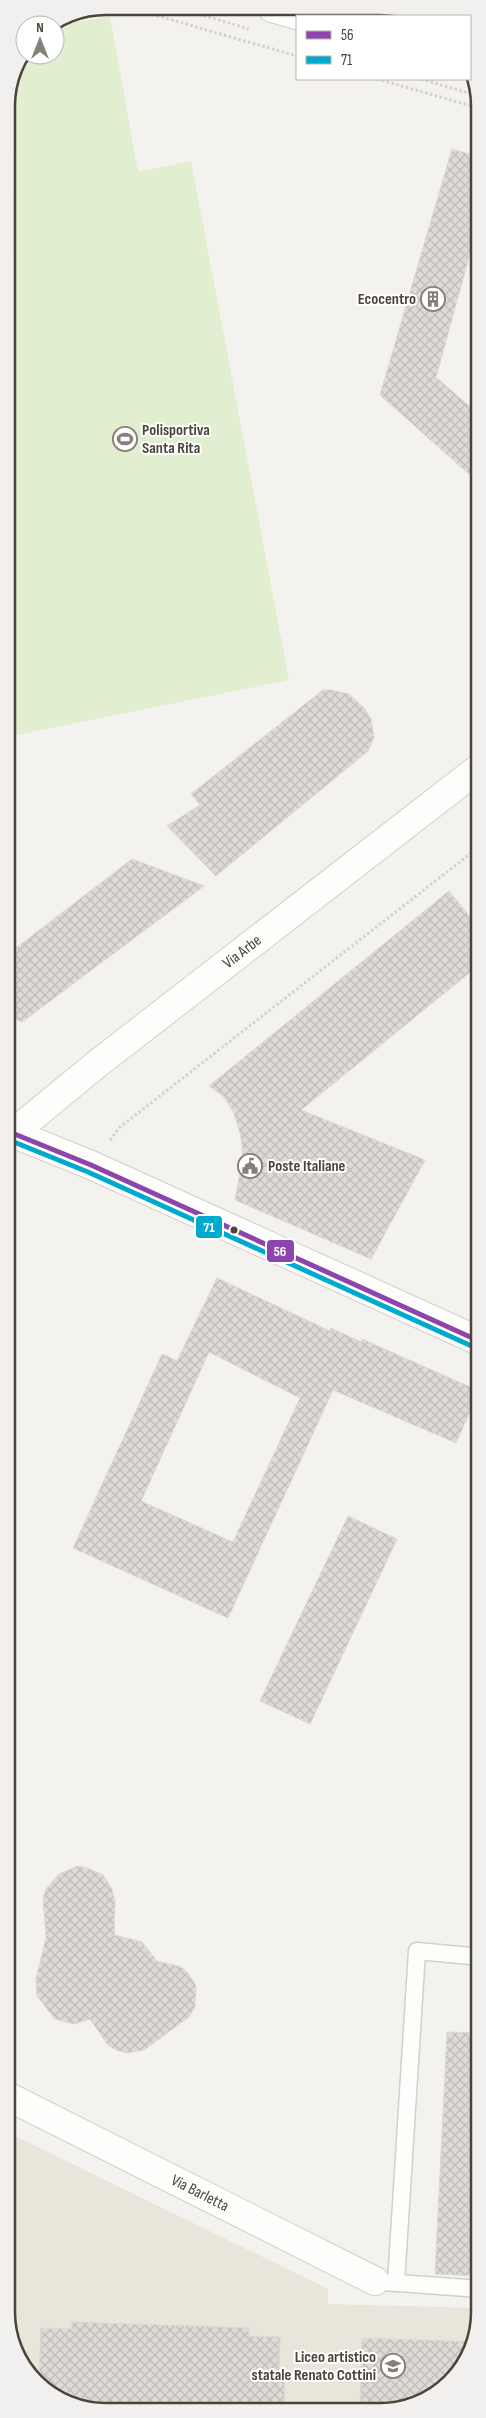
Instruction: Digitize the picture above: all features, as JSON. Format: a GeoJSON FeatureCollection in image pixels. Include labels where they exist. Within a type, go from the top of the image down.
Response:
{"type":"FeatureCollection","features":[{"type":"Feature","properties":{"kind":"street","name":"Via Arbe"},"geometry":{"type":"LineString","coordinates":[[15,1131],[97,1064],[471,774]]}},
{"type":"Feature","properties":{"kind":"street"},"geometry":{"type":"LineString","coordinates":[[15,1138],[91,1166],[471,1337]]}},
{"type":"Feature","properties":{"kind":"street","name":"Via Barletta"},"geometry":{"type":"LineString","coordinates":[[15,2100],[386,2282]]}},
{"type":"Feature","properties":{"kind":"lane"},"geometry":{"type":"LineString","coordinates":[[386,2282],[417,1951],[471,1956]]}},
{"type":"Feature","properties":{"kind":"lane","name":"Via Barletta"},"geometry":{"type":"LineString","coordinates":[[386,2282],[471,2288]]}},
{"type":"Feature","properties":{"kind":"path"},"geometry":{"type":"LineString","coordinates":[[154,15],[296,56]]}},
{"type":"Feature","properties":{"kind":"path"},"geometry":{"type":"LineString","coordinates":[[202,15],[250,29]]}},
{"type":"Feature","properties":{"kind":"path"},"geometry":{"type":"LineString","coordinates":[[381,80],[471,106]]}},
{"type":"Feature","properties":{"kind":"path"},"geometry":{"type":"LineString","coordinates":[[424,80],[470,93]]}},
{"type":"Feature","properties":{"kind":"path"},"geometry":{"type":"LineString","coordinates":[[91,1166],[120,1127],[471,853]]}},
{"type":"Feature","properties":{"kind":"shaded area"},"geometry":{"type":"Polygon","coordinates":[[[15,2136],[328,2289],[328,2304],[471,2308],[471,2318],[464,2347],[448,2372],[430,2388],[403,2400],[380,2403],[106,2403],[88,2401],[66,2394],[46,2380],[34,2367],[24,2352],[18,2335],[15,2312],[15,2136]]]}},
{"type":"Feature","properties":{"kind":"green space","name":"Polisportiva Santa Rita"},"geometry":{"type":"Polygon","coordinates":[[[110,16],[138,172],[191,161],[289,680],[15,735],[15,100],[18,83],[25,65],[65,65],[65,25],[110,16]]]}},
{"type":"Feature","properties":{"kind":"building","name":"Ecocentro"},"geometry":{"type":"Polygon","coordinates":[[[452,149],[471,155],[471,250],[436,377],[471,408],[471,476],[380,395],[452,149]]]}},
{"type":"Feature","properties":{"kind":"building"},"geometry":{"type":"Polygon","coordinates":[[[323,690],[349,694],[365,709],[371,719],[374,737],[368,751],[216,876],[167,826],[200,805],[191,794],[323,690]]]}},
{"type":"Feature","properties":{"kind":"building"},"geometry":{"type":"Polygon","coordinates":[[[132,859],[204,886],[22,1022],[15,1019],[15,949],[132,859]]]}},
{"type":"Feature","properties":{"kind":"building"},"geometry":{"type":"Polygon","coordinates":[[[449,891],[471,918],[471,972],[301,1110],[425,1160],[371,1259],[235,1200],[243,1157],[241,1137],[234,1113],[224,1097],[209,1086],[449,891]]]}},
{"type":"Feature","properties":{"kind":"building"},"geometry":{"type":"Polygon","coordinates":[[[217,1278],[330,1331],[331,1328],[361,1342],[362,1339],[471,1387],[471,1409],[456,1443],[333,1390],[228,1618],[73,1548],[162,1354],[177,1361],[217,1278]],[[209,1352],[141,1501],[233,1542],[300,1398],[209,1352]]]}},
{"type":"Feature","properties":{"kind":"building"},"geometry":{"type":"Polygon","coordinates":[[[348,1516],[397,1539],[310,1724],[260,1701],[348,1516]]]}},
{"type":"Feature","properties":{"kind":"building"},"geometry":{"type":"Polygon","coordinates":[[[78,1866],[103,1875],[112,1889],[115,1902],[114,1935],[142,1942],[157,1961],[181,1967],[189,1974],[196,1986],[195,2007],[189,2017],[144,2050],[126,2053],[116,2050],[108,2045],[90,2019],[74,2024],[55,2019],[37,1996],[36,1979],[46,1938],[43,1899],[46,1889],[59,1874],[78,1866]]]}},
{"type":"Feature","properties":{"kind":"building"},"geometry":{"type":"Polygon","coordinates":[[[447,2032],[471,2033],[471,2276],[435,2274],[447,2032]]]}},
{"type":"Feature","properties":{"kind":"building"},"geometry":{"type":"Polygon","coordinates":[[[72,2322],[249,2328],[249,2336],[280,2337],[279,2373],[285,2373],[284,2403],[106,2403],[77,2398],[56,2388],[39,2373],[41,2328],[72,2329],[72,2322]]]}},
{"type":"Feature","properties":{"kind":"building"},"geometry":{"type":"Polygon","coordinates":[[[362,2338],[466,2342],[459,2357],[448,2372],[420,2394],[392,2402],[360,2403],[362,2338]]]}},
{"type":"Feature","properties":{"kind":"transit line","name":"56"},"geometry":{"type":"LineString","coordinates":[[15,1134],[91,1165],[471,1337]]}},
{"type":"Feature","properties":{"kind":"transit line","name":"71"},"geometry":{"type":"LineString","coordinates":[[15,1142],[88,1172],[471,1346]]}},
{"type":"Feature","properties":{"kind":"place","name":"Ecocentro"},"geometry":{"type":"Point","coordinates":[433,299]}},
{"type":"Feature","properties":{"kind":"place","name":"Polisportiva Santa Rita"},"geometry":{"type":"Point","coordinates":[125,439]}},
{"type":"Feature","properties":{"kind":"place","name":"Poste Italiane"},"geometry":{"type":"Point","coordinates":[250,1166]}},
{"type":"Feature","properties":{"kind":"place","name":"Liceo artistico statale Renato Cottini"},"geometry":{"type":"Point","coordinates":[393,2366]}}]}
